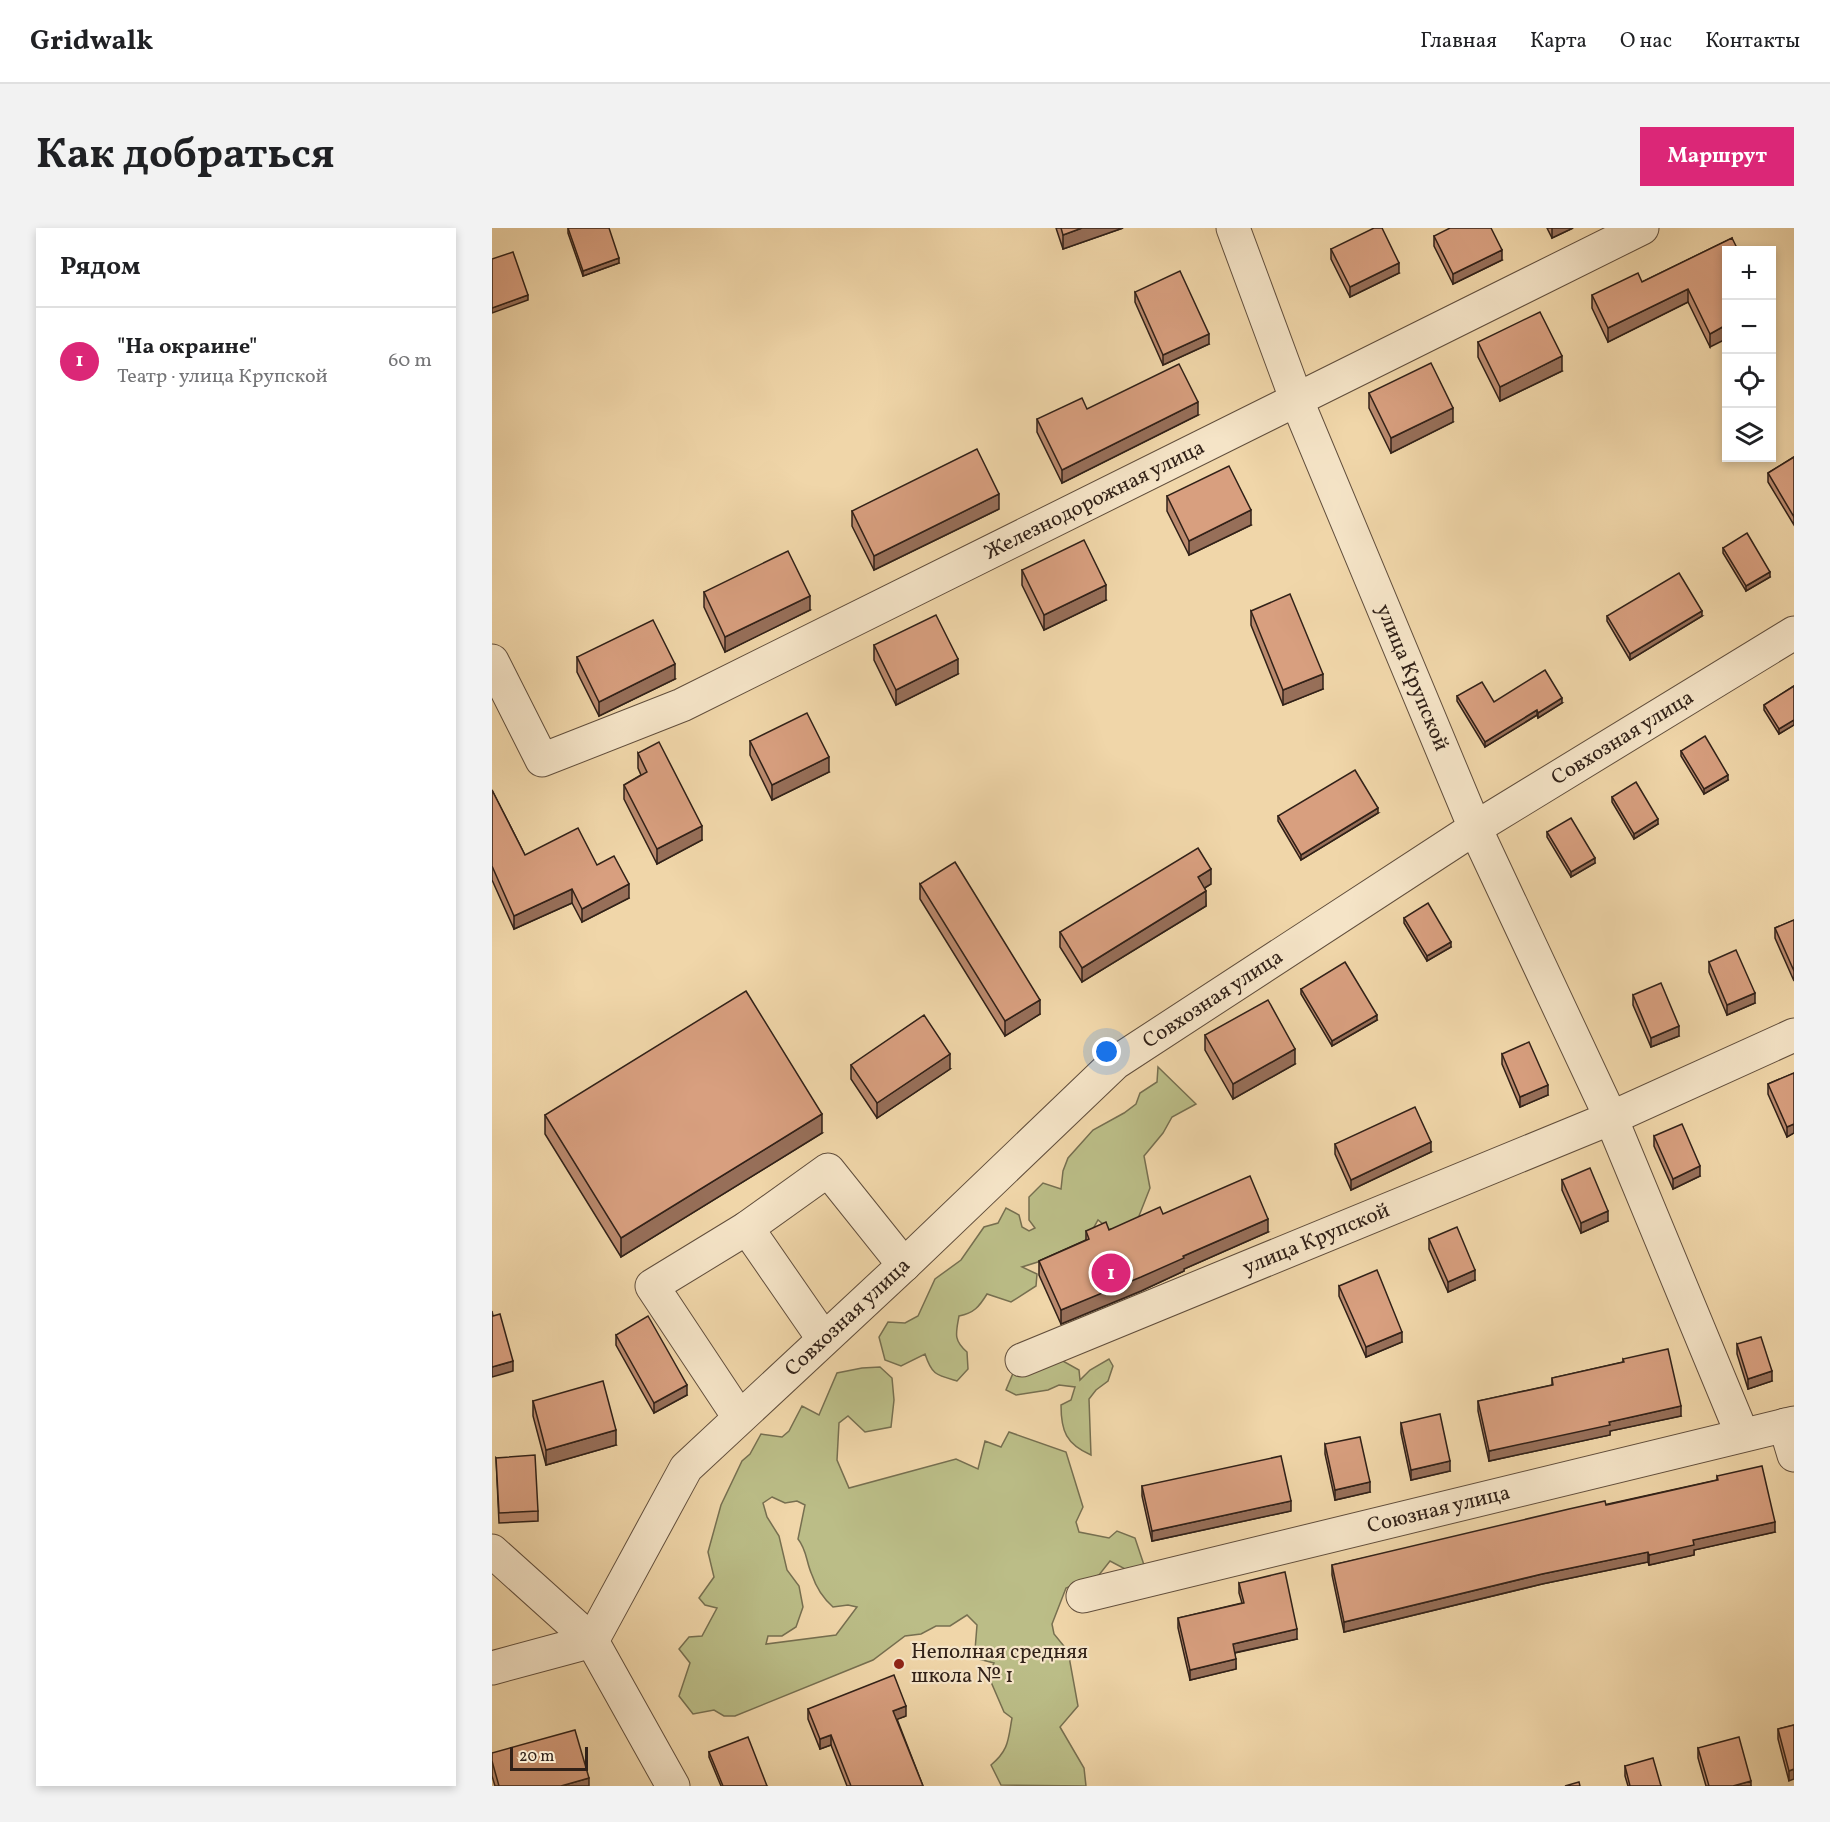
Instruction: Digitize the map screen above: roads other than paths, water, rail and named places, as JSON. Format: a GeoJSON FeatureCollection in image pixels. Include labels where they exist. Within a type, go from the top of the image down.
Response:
{"type":"FeatureCollection","features":[{"type":"Feature","properties":{"kind":"street","name":"улица Крупской"},"geometry":{"type":"LineString","coordinates":[[1233,228],[1297,401],[1475,828],[1611,1118],[1742,1434]]}},
{"type":"Feature","properties":{"kind":"street","name":"Железнодорожная улица"},"geometry":{"type":"LineString","coordinates":[[492,661],[542,760],[682,705],[1642,228]]}},
{"type":"Feature","properties":{"kind":"street","name":"Совхозная улица"},"geometry":{"type":"LineString","coordinates":[[592,1641],[686,1468],[904,1265],[1115,1063],[1475,828],[1794,633]]}},
{"type":"Feature","properties":{"kind":"street","name":"улица Крупской"},"geometry":{"type":"LineString","coordinates":[[1022,1359],[1611,1118],[1794,1035]]}},
{"type":"Feature","properties":{"kind":"street"},"geometry":{"type":"LineString","coordinates":[[739,1417],[652,1286],[747,1228],[828,1170],[904,1265]]}},
{"type":"Feature","properties":{"kind":"street"},"geometry":{"type":"LineString","coordinates":[[747,1228],[823,1338]]}},
{"type":"Feature","properties":{"kind":"street","name":"Союзная улица"},"geometry":{"type":"LineString","coordinates":[[1083,1596],[1742,1434],[1791,1434]]}},
{"type":"Feature","properties":{"kind":"street"},"geometry":{"type":"LineString","coordinates":[[492,1551],[592,1641],[673,1786]]}},
{"type":"Feature","properties":{"kind":"street"},"geometry":{"type":"LineString","coordinates":[[492,1668],[592,1641]]}},
{"type":"Feature","properties":{"kind":"place","name":"\"На окраине\""},"geometry":{"type":"Point","coordinates":[1111,1273]}},
{"type":"Feature","properties":{"kind":"place","name":"Неполная средняя школа № 1"},"geometry":{"type":"Point","coordinates":[899,1664]}}]}
